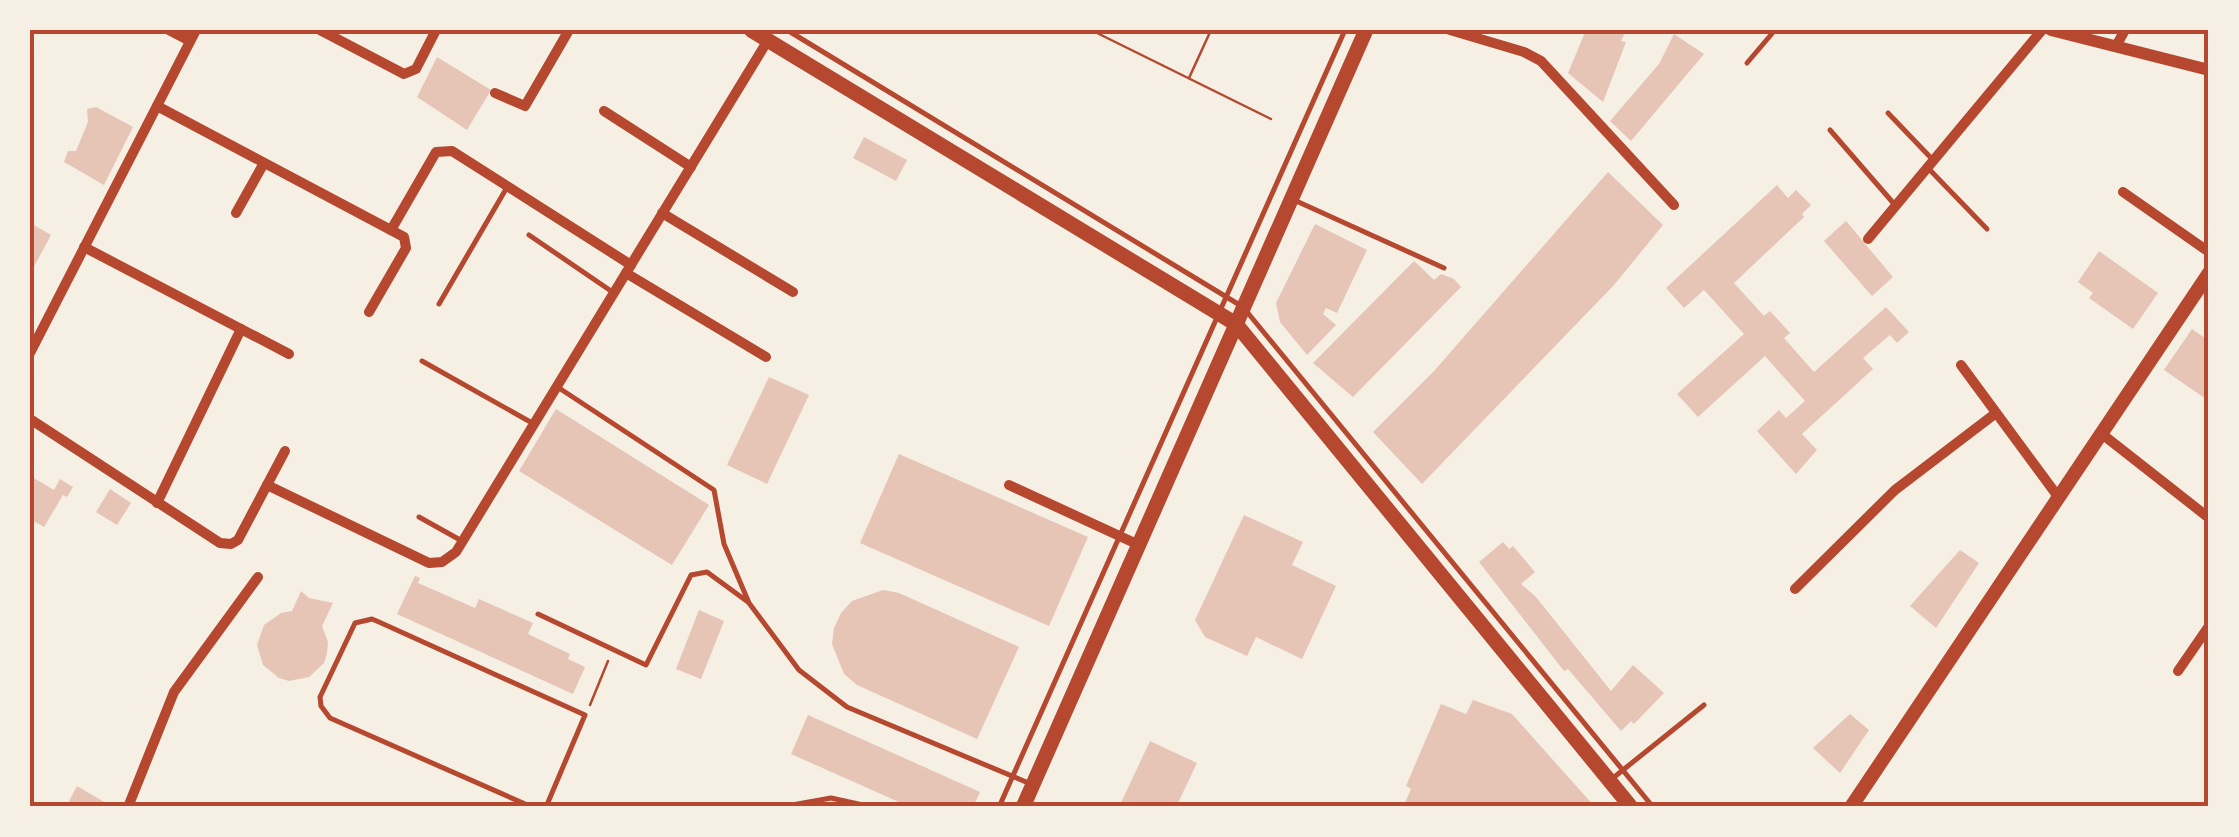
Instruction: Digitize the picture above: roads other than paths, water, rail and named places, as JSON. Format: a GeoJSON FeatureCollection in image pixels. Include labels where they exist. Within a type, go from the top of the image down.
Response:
{"type":"FeatureCollection","features":[{"type":"Feature","properties":{"kind":"main road"},"geometry":{"type":"LineString","coordinates":[[751,30],[1223,306],[1617,776],[1631,807]]}},
{"type":"Feature","properties":{"kind":"main road"},"geometry":{"type":"LineString","coordinates":[[1023,807],[1366,30]]}},
{"type":"Feature","properties":{"kind":"main road"},"geometry":{"type":"LineString","coordinates":[[1851,807],[2209,273]]}},
{"type":"Feature","properties":{"kind":"street"},"geometry":{"type":"LineString","coordinates":[[30,353],[193,35],[168,30]]}},
{"type":"Feature","properties":{"kind":"street"},"geometry":{"type":"LineString","coordinates":[[320,30],[404,74],[416,69],[436,30]]}},
{"type":"Feature","properties":{"kind":"street"},"geometry":{"type":"LineString","coordinates":[[495,93],[521,106],[530,99],[570,30]]}},
{"type":"Feature","properties":{"kind":"street"},"geometry":{"type":"LineString","coordinates":[[1450,30],[1524,52],[1541,61],[1674,205]]}},
{"type":"Feature","properties":{"kind":"street"},"geometry":{"type":"LineString","coordinates":[[1868,239],[2042,30]]}},
{"type":"Feature","properties":{"kind":"street"},"geometry":{"type":"LineString","coordinates":[[2051,30],[2079,33],[2209,70]]}},
{"type":"Feature","properties":{"kind":"street"},"geometry":{"type":"LineString","coordinates":[[2116,46],[2126,30]]}},
{"type":"Feature","properties":{"kind":"street"},"geometry":{"type":"LineString","coordinates":[[268,485],[430,563],[442,562],[459,546],[768,40]]}},
{"type":"Feature","properties":{"kind":"street"},"geometry":{"type":"LineString","coordinates":[[156,106],[404,236],[406,248],[368,312]]}},
{"type":"Feature","properties":{"kind":"street"},"geometry":{"type":"LineString","coordinates":[[604,111],[690,167]]}},
{"type":"Feature","properties":{"kind":"street"},"geometry":{"type":"LineString","coordinates":[[391,230],[436,152],[452,151],[766,358]]}},
{"type":"Feature","properties":{"kind":"street"},"geometry":{"type":"LineString","coordinates":[[236,213],[264,162]]}},
{"type":"Feature","properties":{"kind":"street"},"geometry":{"type":"LineString","coordinates":[[2124,192],[2209,252]]}},
{"type":"Feature","properties":{"kind":"street"},"geometry":{"type":"LineString","coordinates":[[662,213],[793,292]]}},
{"type":"Feature","properties":{"kind":"street"},"geometry":{"type":"LineString","coordinates":[[84,247],[289,354]]}},
{"type":"Feature","properties":{"kind":"street"},"geometry":{"type":"LineString","coordinates":[[158,503],[241,330]]}},
{"type":"Feature","properties":{"kind":"street"},"geometry":{"type":"LineString","coordinates":[[1961,365],[2058,498]]}},
{"type":"Feature","properties":{"kind":"street"},"geometry":{"type":"LineString","coordinates":[[1795,589],[1906,481],[1996,414]]}},
{"type":"Feature","properties":{"kind":"street"},"geometry":{"type":"LineString","coordinates":[[30,419],[220,543],[238,540],[285,451]]}},
{"type":"Feature","properties":{"kind":"street"},"geometry":{"type":"LineString","coordinates":[[2102,434],[2209,518]]}},
{"type":"Feature","properties":{"kind":"street"},"geometry":{"type":"LineString","coordinates":[[1009,485],[1138,546]]}},
{"type":"Feature","properties":{"kind":"street"},"geometry":{"type":"LineString","coordinates":[[128,807],[174,692],[258,577]]}},
{"type":"Feature","properties":{"kind":"street"},"geometry":{"type":"LineString","coordinates":[[2178,670],[2209,626]]}},
{"type":"Feature","properties":{"kind":"lane"},"geometry":{"type":"LineString","coordinates":[[787,30],[1223,306],[1244,307],[1617,776],[1653,807]]}},
{"type":"Feature","properties":{"kind":"lane"},"geometry":{"type":"LineString","coordinates":[[999,807],[1346,30]]}},
{"type":"Feature","properties":{"kind":"lane"},"geometry":{"type":"LineString","coordinates":[[1747,64],[1775,30]]}},
{"type":"Feature","properties":{"kind":"lane"},"geometry":{"type":"LineString","coordinates":[[1888,112],[1987,229]]}},
{"type":"Feature","properties":{"kind":"lane"},"geometry":{"type":"LineString","coordinates":[[1830,130],[1896,206]]}},
{"type":"Feature","properties":{"kind":"lane"},"geometry":{"type":"LineString","coordinates":[[439,304],[507,186]]}},
{"type":"Feature","properties":{"kind":"lane"},"geometry":{"type":"LineString","coordinates":[[1292,198],[1444,268]]}},
{"type":"Feature","properties":{"kind":"lane"},"geometry":{"type":"LineString","coordinates":[[529,236],[614,292]]}},
{"type":"Feature","properties":{"kind":"lane"},"geometry":{"type":"LineString","coordinates":[[422,361],[534,424]]}},
{"type":"Feature","properties":{"kind":"lane"},"geometry":{"type":"LineString","coordinates":[[557,386],[714,490],[724,544],[749,603],[799,670],[834,700],[1032,785]]}},
{"type":"Feature","properties":{"kind":"lane"},"geometry":{"type":"LineString","coordinates":[[419,517],[459,546]]}},
{"type":"Feature","properties":{"kind":"lane"},"geometry":{"type":"LineString","coordinates":[[538,614],[646,664],[692,575],[707,572],[749,603]]}},
{"type":"Feature","properties":{"kind":"lane"},"geometry":{"type":"LineString","coordinates":[[532,807],[330,718],[320,706],[320,698],[356,623],[379,622],[586,715],[546,807]]}},
{"type":"Feature","properties":{"kind":"lane"},"geometry":{"type":"LineString","coordinates":[[1617,776],[1704,705]]}},
{"type":"Feature","properties":{"kind":"lane"},"geometry":{"type":"LineString","coordinates":[[781,807],[830,798],[872,807]]}}]}
